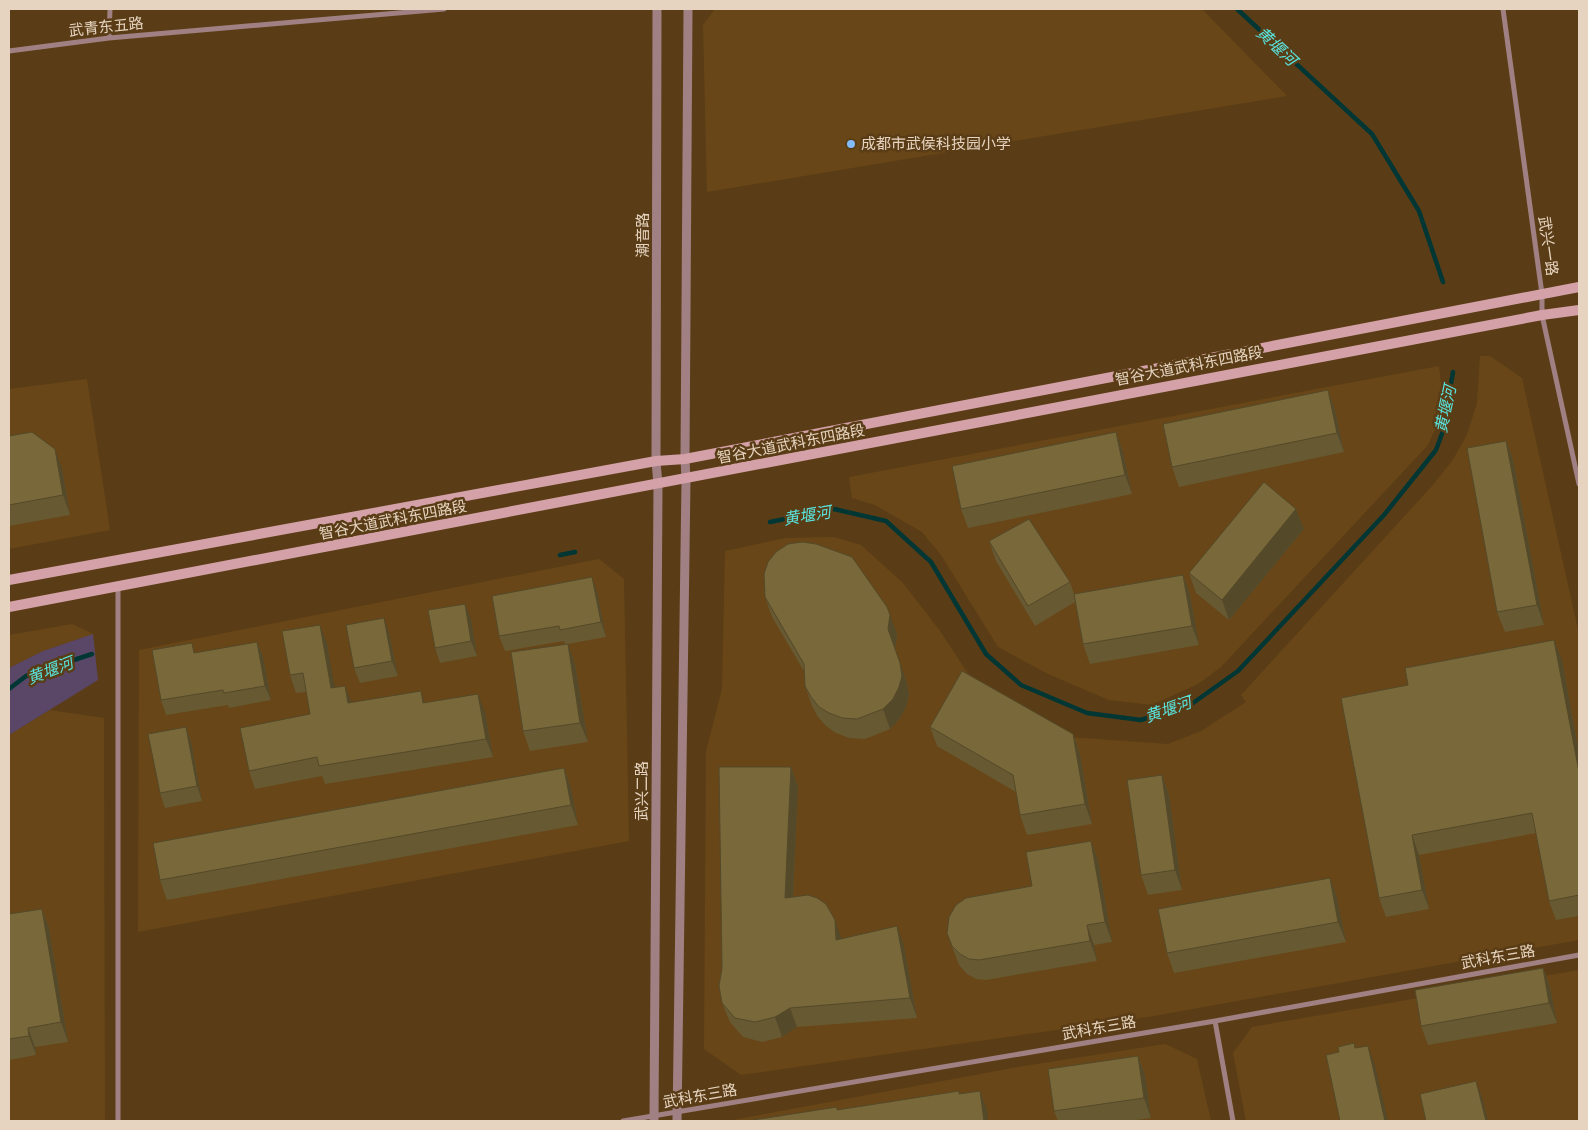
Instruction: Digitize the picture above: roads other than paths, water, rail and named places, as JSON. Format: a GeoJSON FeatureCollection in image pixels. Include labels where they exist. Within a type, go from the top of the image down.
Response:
{"type":"FeatureCollection","features":[{"type":"Feature","properties":{"kind":"main road","name":"智谷大道武科东四路段"},"geometry":{"type":"LineString","coordinates":[[9,580],[656,461],[685,458],[1579,287]]}},
{"type":"Feature","properties":{"kind":"main road","name":"智谷大道武科东四路段"},"geometry":{"type":"LineString","coordinates":[[9,606],[686,480],[1211,377],[1542,315],[1579,310]]}},
{"type":"Feature","properties":{"kind":"street"},"geometry":{"type":"LineString","coordinates":[[109,38],[110,9]]}},
{"type":"Feature","properties":{"kind":"street","name":"武青东五路"},"geometry":{"type":"LineString","coordinates":[[9,50],[109,38],[444,9]]}},
{"type":"Feature","properties":{"kind":"street","name":"潮音路"},"geometry":{"type":"LineString","coordinates":[[656,461],[657,9]]}},
{"type":"Feature","properties":{"kind":"street"},"geometry":{"type":"LineString","coordinates":[[677,1117],[686,480],[688,9]]}},
{"type":"Feature","properties":{"kind":"street","name":"武兴一路"},"geometry":{"type":"LineString","coordinates":[[1504,9],[1542,294],[1542,315],[1579,484]]}},
{"type":"Feature","properties":{"kind":"street","name":"武兴二路"},"geometry":{"type":"LineString","coordinates":[[654,1119],[658,485],[656,461]]}},
{"type":"Feature","properties":{"kind":"street"},"geometry":{"type":"LineString","coordinates":[[118,587],[118,1121]]}},
{"type":"Feature","properties":{"kind":"street","name":"武科东三路"},"geometry":{"type":"LineString","coordinates":[[623,1121],[677,1117],[1579,955]]}},
{"type":"Feature","properties":{"kind":"street"},"geometry":{"type":"LineString","coordinates":[[1215,1021],[1233,1121]]}},
{"type":"Feature","properties":{"kind":"waterway","name":"黄堰河"},"geometry":{"type":"LineString","coordinates":[[1237,9],[1372,134],[1419,211],[1443,282]]}},
{"type":"Feature","properties":{"kind":"waterway","name":"黄堰河"},"geometry":{"type":"LineString","coordinates":[[770,522],[834,509],[886,521],[931,562],[986,654],[1021,685],[1087,713],[1141,720],[1193,703],[1238,671],[1384,515],[1436,450],[1443,431],[1453,372]]}},
{"type":"Feature","properties":{"kind":"waterway","name":"黄堰河"},"geometry":{"type":"LineString","coordinates":[[560,555],[575,552]]}},
{"type":"Feature","properties":{"kind":"waterway","name":"黄堰河"},"geometry":{"type":"LineString","coordinates":[[9,689],[26,676],[92,654]]}},
{"type":"Feature","properties":{"kind":"place","name":"成都市武侯科技园小学"},"geometry":{"type":"Point","coordinates":[851,144]}}]}
